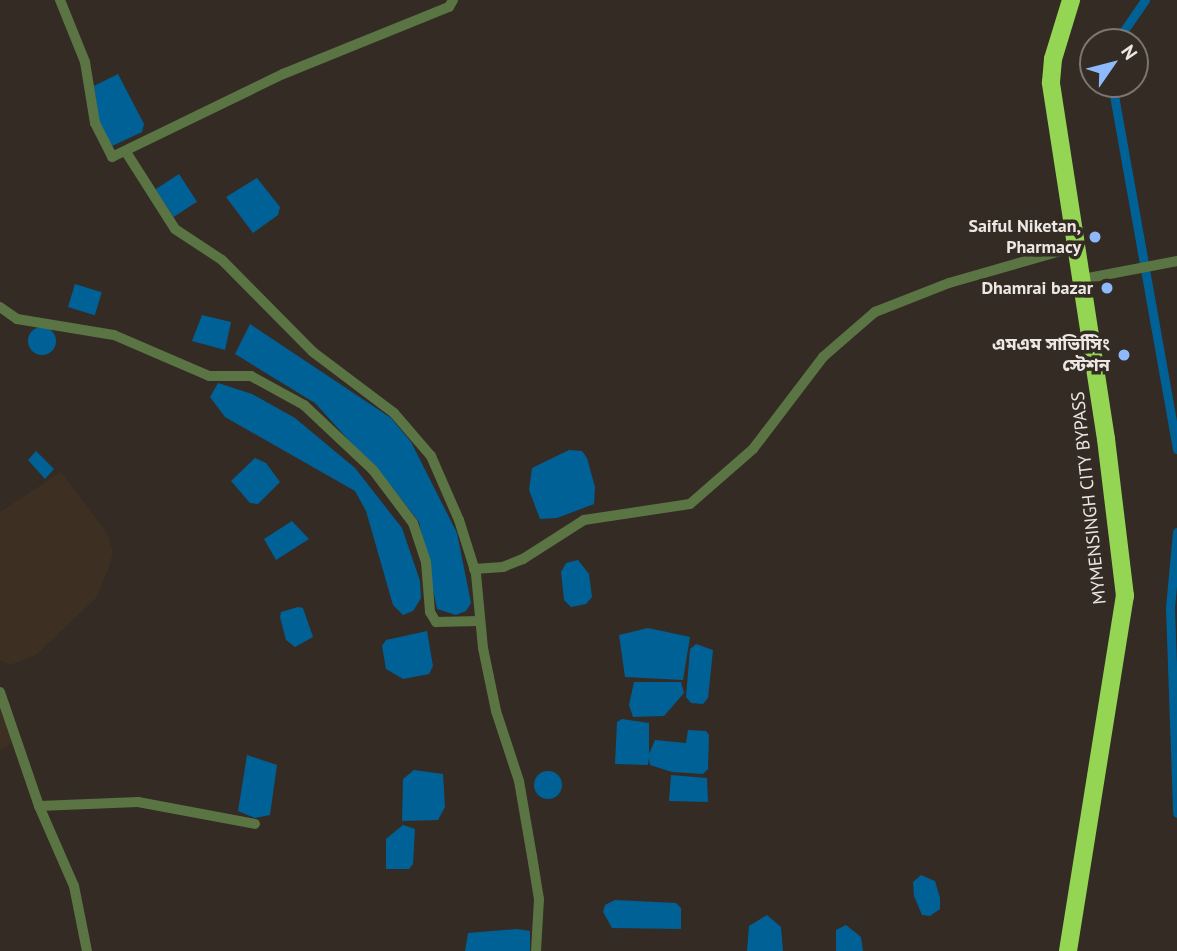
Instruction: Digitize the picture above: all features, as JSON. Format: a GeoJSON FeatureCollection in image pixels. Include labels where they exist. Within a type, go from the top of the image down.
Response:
{"type":"FeatureCollection","features":[{"type":"Feature","properties":{"kind":"highway","name":"MYMENSINGH CITY BYPASS"},"geometry":{"type":"LineString","coordinates":[[1068,951],[1125,596],[1083,279],[1051,82],[1053,59],[1071,0]]}},
{"type":"Feature","properties":{"kind":"street"},"geometry":{"type":"LineString","coordinates":[[60,0],[85,62],[102,138],[112,158],[283,74],[449,6],[453,0]]}},
{"type":"Feature","properties":{"kind":"street"},"geometry":{"type":"LineString","coordinates":[[126,152],[175,229],[222,260],[313,352],[416,435],[444,484],[474,569],[496,711],[519,781],[539,899],[536,951]]}},
{"type":"Feature","properties":{"kind":"street"},"geometry":{"type":"LineString","coordinates":[[474,569],[503,567],[523,559],[584,520],[690,504],[753,449],[823,358],[874,312],[948,283],[1078,246]]}},
{"type":"Feature","properties":{"kind":"street"},"geometry":{"type":"LineString","coordinates":[[1083,279],[1177,261]]}},
{"type":"Feature","properties":{"kind":"street"},"geometry":{"type":"LineString","coordinates":[[0,307],[17,319],[114,335],[209,376],[251,376],[304,405],[364,461],[413,523],[426,562],[430,612],[436,622],[480,621]]}},
{"type":"Feature","properties":{"kind":"street"},"geometry":{"type":"LineString","coordinates":[[0,692],[39,806],[74,886],[87,951]]}},
{"type":"Feature","properties":{"kind":"street"},"geometry":{"type":"LineString","coordinates":[[39,806],[138,802],[255,824]]}},
{"type":"Feature","properties":{"kind":"shaded area"},"geometry":{"type":"Polygon","coordinates":[[[61,472],[108,535],[113,552],[96,598],[36,655],[10,665],[0,660],[0,512],[61,472]]]}},
{"type":"Feature","properties":{"kind":"shaded area"},"geometry":{"type":"Polygon","coordinates":[[[0,703],[12,743],[0,750],[0,703]]]}},
{"type":"Feature","properties":{"kind":"water"},"geometry":{"type":"Polygon","coordinates":[[[118,74],[144,124],[142,132],[112,146],[99,123],[94,86],[118,74]]]}},
{"type":"Feature","properties":{"kind":"water"},"geometry":{"type":"Polygon","coordinates":[[[179,174],[197,202],[173,217],[156,189],[179,174]]]}},
{"type":"Feature","properties":{"kind":"water"},"geometry":{"type":"Polygon","coordinates":[[[257,178],[280,207],[278,215],[253,233],[226,197],[257,178]]]}},
{"type":"Feature","properties":{"kind":"water"},"geometry":{"type":"Polygon","coordinates":[[[75,284],[102,292],[95,315],[68,307],[75,284]]]}},
{"type":"Feature","properties":{"kind":"water"},"geometry":{"type":"Polygon","coordinates":[[[202,315],[231,322],[225,350],[192,341],[202,315]]]}},
{"type":"Feature","properties":{"kind":"water"},"geometry":{"type":"Polygon","coordinates":[[[250,324],[391,418],[411,442],[457,533],[471,603],[466,611],[456,615],[437,609],[419,522],[395,491],[315,403],[235,354],[250,324]]]}},
{"type":"Feature","properties":{"kind":"water"},"geometry":{"type":"Polygon","coordinates":[[[42,327],[52,331],[56,341],[52,351],[42,355],[32,351],[28,341],[32,331],[42,327]]]}},
{"type":"Feature","properties":{"kind":"water"},"geometry":{"type":"Polygon","coordinates":[[[218,383],[252,394],[295,418],[355,468],[402,528],[420,581],[421,598],[413,611],[403,615],[393,605],[366,511],[355,491],[225,417],[210,397],[218,383]]]}},
{"type":"Feature","properties":{"kind":"water"},"geometry":{"type":"Polygon","coordinates":[[[569,450],[582,451],[587,458],[595,487],[594,504],[557,518],[540,519],[529,490],[532,468],[569,450]]]}},
{"type":"Feature","properties":{"kind":"water"},"geometry":{"type":"Polygon","coordinates":[[[36,451],[54,469],[45,479],[28,460],[36,451]]]}},
{"type":"Feature","properties":{"kind":"water"},"geometry":{"type":"Polygon","coordinates":[[[255,458],[266,463],[280,482],[258,504],[250,503],[231,481],[255,458]]]}},
{"type":"Feature","properties":{"kind":"water"},"geometry":{"type":"Polygon","coordinates":[[[292,521],[309,539],[276,560],[264,539],[292,521]]]}},
{"type":"Feature","properties":{"kind":"water"},"geometry":{"type":"Polygon","coordinates":[[[578,560],[589,574],[592,597],[586,604],[571,607],[564,600],[561,572],[566,563],[578,560]]]}},
{"type":"Feature","properties":{"kind":"water"},"geometry":{"type":"Polygon","coordinates":[[[303,608],[313,637],[295,647],[286,640],[280,617],[281,612],[303,608]]]}},
{"type":"Feature","properties":{"kind":"water"},"geometry":{"type":"Polygon","coordinates":[[[648,628],[690,637],[683,680],[625,677],[619,635],[648,628]]]}},
{"type":"Feature","properties":{"kind":"water"},"geometry":{"type":"Polygon","coordinates":[[[427,631],[433,666],[429,674],[403,679],[386,669],[382,646],[386,640],[427,631]]]}},
{"type":"Feature","properties":{"kind":"water"},"geometry":{"type":"Polygon","coordinates":[[[696,644],[713,650],[708,698],[703,704],[691,703],[686,697],[690,649],[696,644]]]}},
{"type":"Feature","properties":{"kind":"water"},"geometry":{"type":"Polygon","coordinates":[[[634,682],[681,682],[684,693],[664,716],[633,717],[629,705],[634,682]]]}},
{"type":"Feature","properties":{"kind":"water"},"geometry":{"type":"Polygon","coordinates":[[[622,719],[649,723],[649,754],[655,740],[686,743],[688,730],[706,731],[709,735],[708,769],[703,774],[672,772],[650,765],[649,758],[648,765],[615,764],[617,722],[622,719]]]}},
{"type":"Feature","properties":{"kind":"water"},"geometry":{"type":"Polygon","coordinates":[[[247,755],[277,765],[270,815],[255,818],[238,811],[247,755]]]}},
{"type":"Feature","properties":{"kind":"water"},"geometry":{"type":"Polygon","coordinates":[[[414,770],[443,774],[445,807],[438,820],[402,821],[403,779],[414,770]]]}},
{"type":"Feature","properties":{"kind":"water"},"geometry":{"type":"Polygon","coordinates":[[[548,771],[558,775],[562,785],[558,795],[548,799],[538,795],[534,785],[538,775],[548,771]]]}},
{"type":"Feature","properties":{"kind":"water"},"geometry":{"type":"Polygon","coordinates":[[[671,775],[707,778],[708,802],[669,801],[671,775]]]}},
{"type":"Feature","properties":{"kind":"water"},"geometry":{"type":"Polygon","coordinates":[[[403,825],[415,829],[413,864],[409,869],[386,869],[386,839],[403,825]]]}},
{"type":"Feature","properties":{"kind":"water"},"geometry":{"type":"Polygon","coordinates":[[[921,875],[935,881],[940,898],[940,909],[930,916],[922,915],[914,896],[913,882],[921,875]]]}},
{"type":"Feature","properties":{"kind":"water"},"geometry":{"type":"Polygon","coordinates":[[[615,900],[676,903],[681,908],[681,929],[612,928],[603,912],[605,905],[615,900]]]}},
{"type":"Feature","properties":{"kind":"water"},"geometry":{"type":"Polygon","coordinates":[[[767,915],[781,927],[783,951],[747,951],[749,926],[767,915]]]}},
{"type":"Feature","properties":{"kind":"water"},"geometry":{"type":"Polygon","coordinates":[[[846,925],[861,937],[863,951],[836,951],[836,930],[846,925]]]}},
{"type":"Feature","properties":{"kind":"water"},"geometry":{"type":"Polygon","coordinates":[[[517,929],[530,931],[530,951],[465,951],[468,933],[517,929]]]}},
{"type":"Feature","properties":{"kind":"waterway"},"geometry":{"type":"LineString","coordinates":[[1126,28],[1145,0]]}},
{"type":"Feature","properties":{"kind":"waterway"},"geometry":{"type":"LineString","coordinates":[[1114,98],[1177,449]]}},
{"type":"Feature","properties":{"kind":"waterway"},"geometry":{"type":"LineString","coordinates":[[1177,532],[1170,608],[1177,813]]}},
{"type":"Feature","properties":{"kind":"place","name":"Saiful Niketan, Pharmacy"},"geometry":{"type":"Point","coordinates":[1095,237]}},
{"type":"Feature","properties":{"kind":"place","name":"Dhamrai bazar"},"geometry":{"type":"Point","coordinates":[1107,288]}},
{"type":"Feature","properties":{"kind":"place","name":"এমএম সাভ‌িসি‌িং স্ট‌েশন"},"geometry":{"type":"Point","coordinates":[1124,355]}}]}
